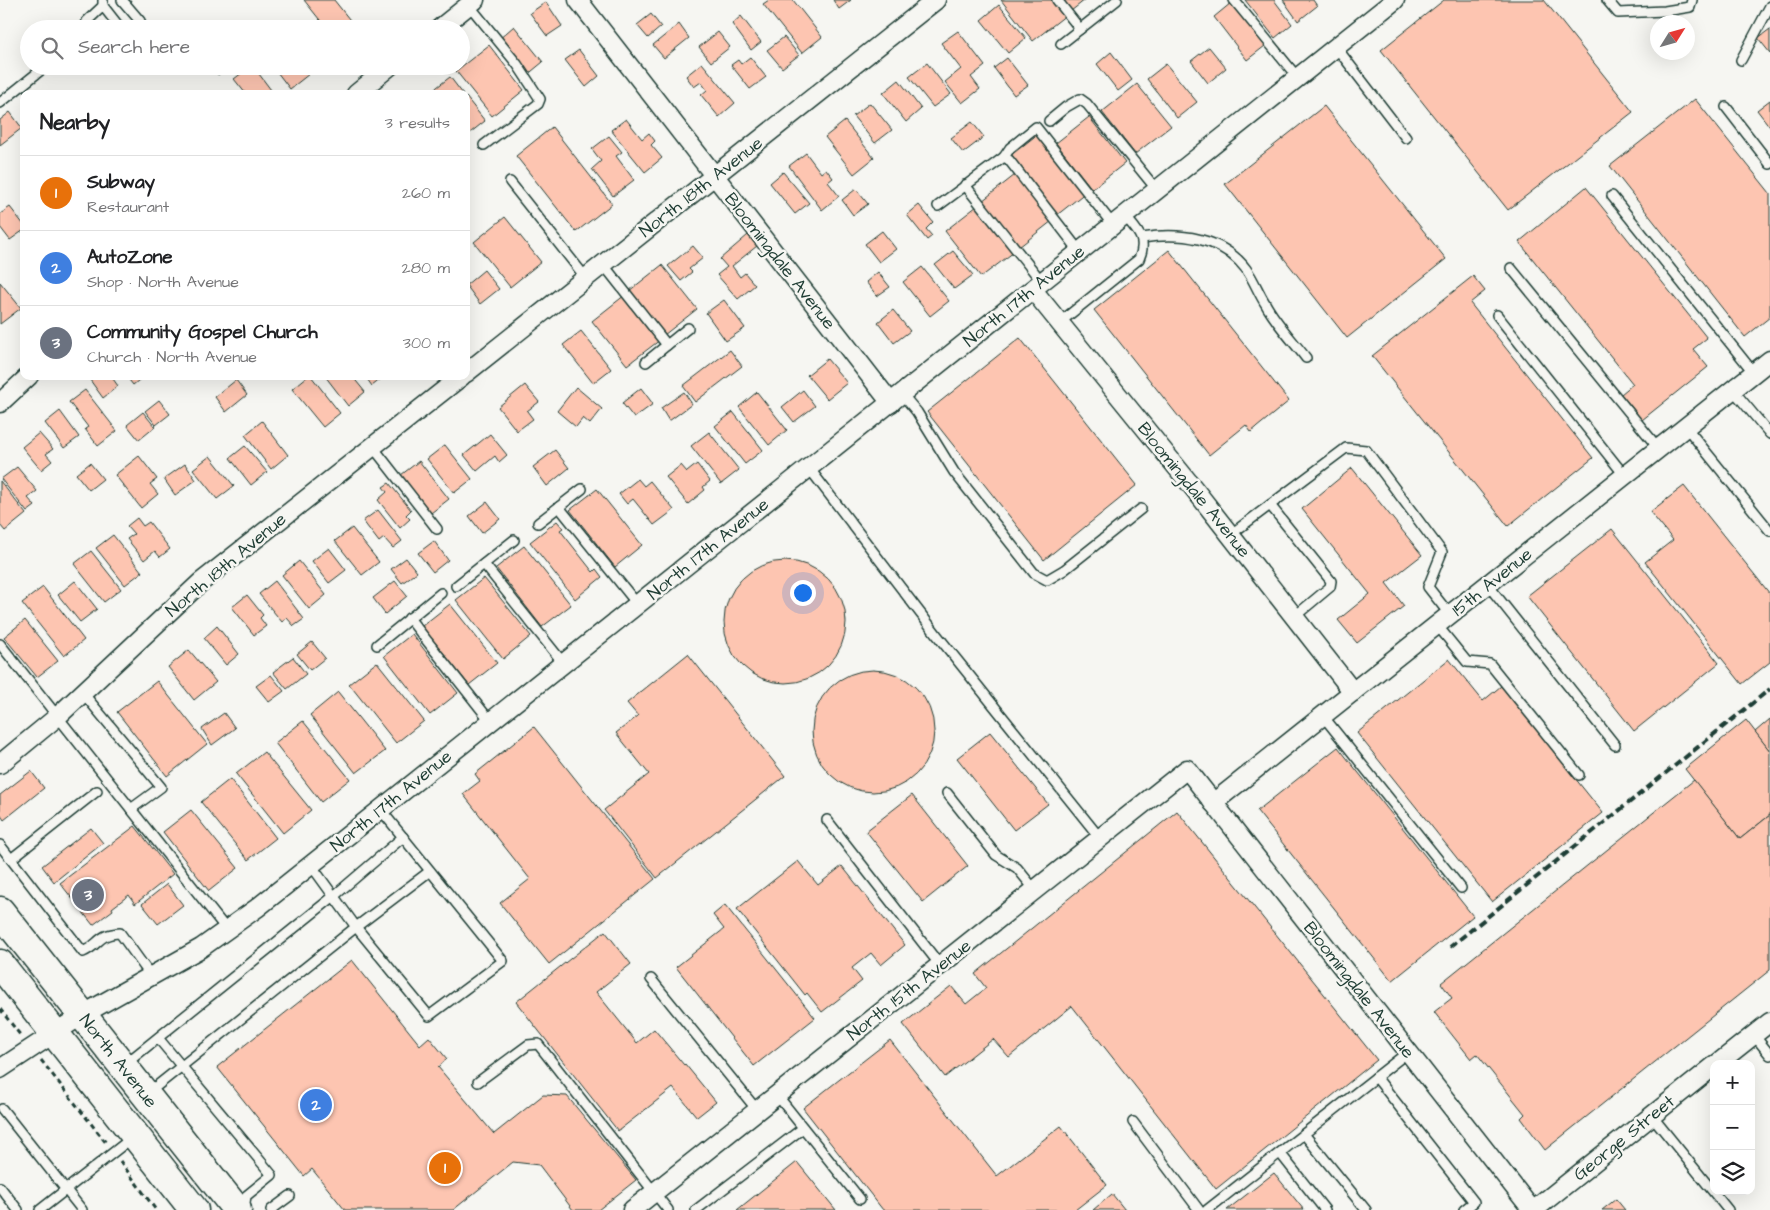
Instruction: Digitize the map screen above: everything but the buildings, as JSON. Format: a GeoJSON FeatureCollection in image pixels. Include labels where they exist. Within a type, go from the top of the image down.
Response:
{"type":"FeatureCollection","features":[{"type":"Feature","properties":{"kind":"main road","name":"North Avenue"},"geometry":{"type":"LineString","coordinates":[[0,911],[237,1210]]}},
{"type":"Feature","properties":{"kind":"main road","name":"North Avenue"},"geometry":{"type":"LineString","coordinates":[[0,964],[194,1210]]}},
{"type":"Feature","properties":{"kind":"street","name":"Bloomingdale Avenue"},"geometry":{"type":"LineString","coordinates":[[578,0],[714,177],[897,398]]}},
{"type":"Feature","properties":{"kind":"street","name":"North 18th Avenue"},"geometry":{"type":"LineString","coordinates":[[470,370],[936,0]]}},
{"type":"Feature","properties":{"kind":"street","name":"North 17th Avenue"},"geometry":{"type":"LineString","coordinates":[[2,1068],[54,1032],[202,948],[227,930],[381,810],[1396,0]]}},
{"type":"Feature","properties":{"kind":"street"},"geometry":{"type":"LineString","coordinates":[[449,20],[472,2]]}},
{"type":"Feature","properties":{"kind":"street"},"geometry":{"type":"LineString","coordinates":[[361,90],[379,75]]}},
{"type":"Feature","properties":{"kind":"street","name":"Bloomingdale Avenue"},"geometry":{"type":"LineString","coordinates":[[1038,286],[1059,323],[1230,535],[1353,692]]}},
{"type":"Feature","properties":{"kind":"street","name":"15th Avenue"},"geometry":{"type":"LineString","coordinates":[[1213,803],[1770,360]]}},
{"type":"Feature","properties":{"kind":"street"},"geometry":{"type":"LineString","coordinates":[[0,403],[25,380]]}},
{"type":"Feature","properties":{"kind":"street","name":"North 18th Avenue"},"geometry":{"type":"LineString","coordinates":[[0,764],[57,717],[201,582],[457,380]]}},
{"type":"Feature","properties":{"kind":"street","name":"Bloomingdale Avenue"},"geometry":{"type":"LineString","coordinates":[[1187,769],[1533,1210]]}},
{"type":"Feature","properties":{"kind":"street","name":"North 15th Avenue"},"geometry":{"type":"LineString","coordinates":[[632,1210],[1187,769]]}},
{"type":"Feature","properties":{"kind":"street"},"geometry":{"type":"LineString","coordinates":[[1722,1060],[1770,1022]]}},
{"type":"Feature","properties":{"kind":"street","name":"George Street"},"geometry":{"type":"LineString","coordinates":[[1533,1210],[1710,1069]]}},
{"type":"Feature","properties":{"kind":"lane"},"geometry":{"type":"LineString","coordinates":[[122,0],[139,20]]}},
{"type":"Feature","properties":{"kind":"lane"},"geometry":{"type":"LineString","coordinates":[[1057,0],[1080,29]]}},
{"type":"Feature","properties":{"kind":"lane"},"geometry":{"type":"LineString","coordinates":[[1061,44],[1117,0]]}},
{"type":"Feature","properties":{"kind":"lane"},"geometry":{"type":"LineString","coordinates":[[1234,0],[1298,78]]}},
{"type":"Feature","properties":{"kind":"lane"},"geometry":{"type":"LineString","coordinates":[[1606,0],[1618,13],[1665,11],[1690,7],[1692,0]]}},
{"type":"Feature","properties":{"kind":"lane"},"geometry":{"type":"LineString","coordinates":[[472,2],[540,99],[538,104],[484,145]]}},
{"type":"Feature","properties":{"kind":"lane"},"geometry":{"type":"LineString","coordinates":[[87,20],[103,3],[115,20]]}},
{"type":"Feature","properties":{"kind":"lane"},"geometry":{"type":"LineString","coordinates":[[1741,60],[1770,6]]}},
{"type":"Feature","properties":{"kind":"lane"},"geometry":{"type":"LineString","coordinates":[[1336,47],[1406,138]]}},
{"type":"Feature","properties":{"kind":"lane"},"geometry":{"type":"LineString","coordinates":[[0,103],[35,75]]}},
{"type":"Feature","properties":{"kind":"lane"},"geometry":{"type":"LineString","coordinates":[[1049,121],[1066,107],[1080,99],[1087,104],[1157,190]]}},
{"type":"Feature","properties":{"kind":"lane"},"geometry":{"type":"LineString","coordinates":[[1726,107],[1770,164]]}},
{"type":"Feature","properties":{"kind":"lane"},"geometry":{"type":"LineString","coordinates":[[938,206],[1004,157],[1010,148],[1036,127],[1119,221],[1142,238],[1157,235],[1188,236],[1216,244],[1232,254],[1246,269],[1265,304],[1306,358]]}},
{"type":"Feature","properties":{"kind":"lane"},"geometry":{"type":"LineString","coordinates":[[1004,157],[1009,160],[1080,252]]}},
{"type":"Feature","properties":{"kind":"lane"},"geometry":{"type":"LineString","coordinates":[[510,182],[586,278]]}},
{"type":"Feature","properties":{"kind":"lane"},"geometry":{"type":"LineString","coordinates":[[965,185],[1038,286]]}},
{"type":"Feature","properties":{"kind":"lane"},"geometry":{"type":"LineString","coordinates":[[1612,196],[1754,373]]}},
{"type":"Feature","properties":{"kind":"lane"},"geometry":{"type":"LineString","coordinates":[[1059,323],[1140,259],[1143,251],[1142,238]]}},
{"type":"Feature","properties":{"kind":"lane"},"geometry":{"type":"LineString","coordinates":[[603,264],[667,345]]}},
{"type":"Feature","properties":{"kind":"lane"},"geometry":{"type":"LineString","coordinates":[[1511,268],[1659,449]]}},
{"type":"Feature","properties":{"kind":"lane"},"geometry":{"type":"LineString","coordinates":[[1497,315],[1625,476]]}},
{"type":"Feature","properties":{"kind":"lane"},"geometry":{"type":"LineString","coordinates":[[646,362],[688,328]]}},
{"type":"Feature","properties":{"kind":"lane"},"geometry":{"type":"LineString","coordinates":[[1733,390],[1770,434]]}},
{"type":"Feature","properties":{"kind":"lane"},"geometry":{"type":"LineString","coordinates":[[897,398],[917,412],[954,472],[1034,573],[1047,580],[1064,570],[1141,509]]}},
{"type":"Feature","properties":{"kind":"lane"},"geometry":{"type":"LineString","coordinates":[[1686,427],[1770,531]]}},
{"type":"Feature","properties":{"kind":"lane"},"geometry":{"type":"LineString","coordinates":[[373,447],[437,529]]}},
{"type":"Feature","properties":{"kind":"lane"},"geometry":{"type":"LineString","coordinates":[[1230,535],[1346,448],[1366,450],[1442,552],[1428,587],[1443,620],[1467,662],[1490,664],[1579,775]]}},
{"type":"Feature","properties":{"kind":"lane"},"geometry":{"type":"LineString","coordinates":[[809,468],[968,674],[1100,838]]}},
{"type":"Feature","properties":{"kind":"lane"},"geometry":{"type":"LineString","coordinates":[[538,523],[582,490]]}},
{"type":"Feature","properties":{"kind":"lane"},"geometry":{"type":"LineString","coordinates":[[1270,506],[1331,581],[1330,586],[1294,617]]}},
{"type":"Feature","properties":{"kind":"lane"},"geometry":{"type":"LineString","coordinates":[[559,507],[638,605]]}},
{"type":"Feature","properties":{"kind":"lane"},"geometry":{"type":"LineString","coordinates":[[456,586],[514,540]]}},
{"type":"Feature","properties":{"kind":"lane"},"geometry":{"type":"LineString","coordinates":[[484,564],[564,664]]}},
{"type":"Feature","properties":{"kind":"lane"},"geometry":{"type":"LineString","coordinates":[[1488,585],[1616,745]]}},
{"type":"Feature","properties":{"kind":"lane"},"geometry":{"type":"LineString","coordinates":[[377,645],[441,593]]}},
{"type":"Feature","properties":{"kind":"lane"},"geometry":{"type":"LineString","coordinates":[[409,618],[491,722]]}},
{"type":"Feature","properties":{"kind":"lane"},"geometry":{"type":"LineString","coordinates":[[0,644],[227,930]]}},
{"type":"Feature","properties":{"kind":"lane"},"geometry":{"type":"LineString","coordinates":[[83,693],[161,787],[130,809]]}},
{"type":"Feature","properties":{"kind":"lane"},"geometry":{"type":"LineString","coordinates":[[1323,716],[1460,888]]}},
{"type":"Feature","properties":{"kind":"lane"},"geometry":{"type":"LineString","coordinates":[[11,859],[96,791]]}},
{"type":"Feature","properties":{"kind":"lane"},"geometry":{"type":"LineString","coordinates":[[947,793],[996,856],[1017,868],[1035,890]]}},
{"type":"Feature","properties":{"kind":"lane"},"geometry":{"type":"LineString","coordinates":[[311,865],[356,927],[429,1016],[503,961],[381,810]]}},
{"type":"Feature","properties":{"kind":"lane"},"geometry":{"type":"LineString","coordinates":[[827,820],[940,965]]}},
{"type":"Feature","properties":{"kind":"lane"},"geometry":{"type":"LineString","coordinates":[[122,1066],[334,896],[403,837]]}},
{"type":"Feature","properties":{"kind":"lane"},"geometry":{"type":"LineString","coordinates":[[0,845],[83,952],[108,933],[120,933],[152,976]]}},
{"type":"Feature","properties":{"kind":"lane"},"geometry":{"type":"LineString","coordinates":[[146,1095],[356,927],[430,871]]}},
{"type":"Feature","properties":{"kind":"lane"},"geometry":{"type":"LineString","coordinates":[[651,979],[757,1110]]}},
{"type":"Feature","properties":{"kind":"lane"},"geometry":{"type":"LineString","coordinates":[[1754,1034],[1770,1055]]}},
{"type":"Feature","properties":{"kind":"lane"},"geometry":{"type":"LineString","coordinates":[[158,1038],[272,1175],[246,1196],[244,1210]]}},
{"type":"Feature","properties":{"kind":"lane"},"geometry":{"type":"LineString","coordinates":[[478,1082],[528,1046],[538,1044],[668,1210]]}},
{"type":"Feature","properties":{"kind":"lane"},"geometry":{"type":"LineString","coordinates":[[1207,1210],[1408,1052]]}},
{"type":"Feature","properties":{"kind":"lane"},"geometry":{"type":"LineString","coordinates":[[1376,1077],[1474,1202],[1464,1210]]}},
{"type":"Feature","properties":{"kind":"lane"},"geometry":{"type":"LineString","coordinates":[[777,1095],[860,1199]]}},
{"type":"Feature","properties":{"kind":"lane"},"geometry":{"type":"LineString","coordinates":[[2,1109],[82,1210]]}},
{"type":"Feature","properties":{"kind":"lane"},"geometry":{"type":"LineString","coordinates":[[1652,1116],[1728,1210]]}},
{"type":"Feature","properties":{"kind":"lane"},"geometry":{"type":"LineString","coordinates":[[1133,1122],[1199,1210]]}},
{"type":"Feature","properties":{"kind":"lane"},"geometry":{"type":"LineString","coordinates":[[696,1210],[803,1128]]}},
{"type":"Feature","properties":{"kind":"lane"},"geometry":{"type":"LineString","coordinates":[[1304,1134],[1366,1210]]}},
{"type":"Feature","properties":{"kind":"lane"},"geometry":{"type":"LineString","coordinates":[[40,1210],[136,1136]]}},
{"type":"Feature","properties":{"kind":"lane"},"geometry":{"type":"LineString","coordinates":[[1280,1153],[1325,1210]]}},
{"type":"Feature","properties":{"kind":"lane"},"geometry":{"type":"LineString","coordinates":[[0,1187],[18,1210]]}},
{"type":"Feature","properties":{"kind":"lane"},"geometry":{"type":"LineString","coordinates":[[271,1210],[290,1196]]}},
{"type":"Feature","properties":{"kind":"path"},"geometry":{"type":"LineString","coordinates":[[0,1009],[16,1029]]}},
{"type":"Feature","properties":{"kind":"path"},"geometry":{"type":"LineString","coordinates":[[42,1061],[105,1142]]}},
{"type":"Feature","properties":{"kind":"path"},"geometry":{"type":"LineString","coordinates":[[122,1163],[156,1210]]}},
{"type":"Feature","properties":{"kind":"railway"},"geometry":{"type":"LineString","coordinates":[[1450,947],[1770,689]]}},
{"type":"Feature","properties":{"kind":"place","name":"Community Gospel Church"},"geometry":{"type":"Point","coordinates":[88,895]}},
{"type":"Feature","properties":{"kind":"place","name":"AutoZone"},"geometry":{"type":"Point","coordinates":[316,1105]}},
{"type":"Feature","properties":{"kind":"place","name":"Subway"},"geometry":{"type":"Point","coordinates":[445,1168]}}]}
